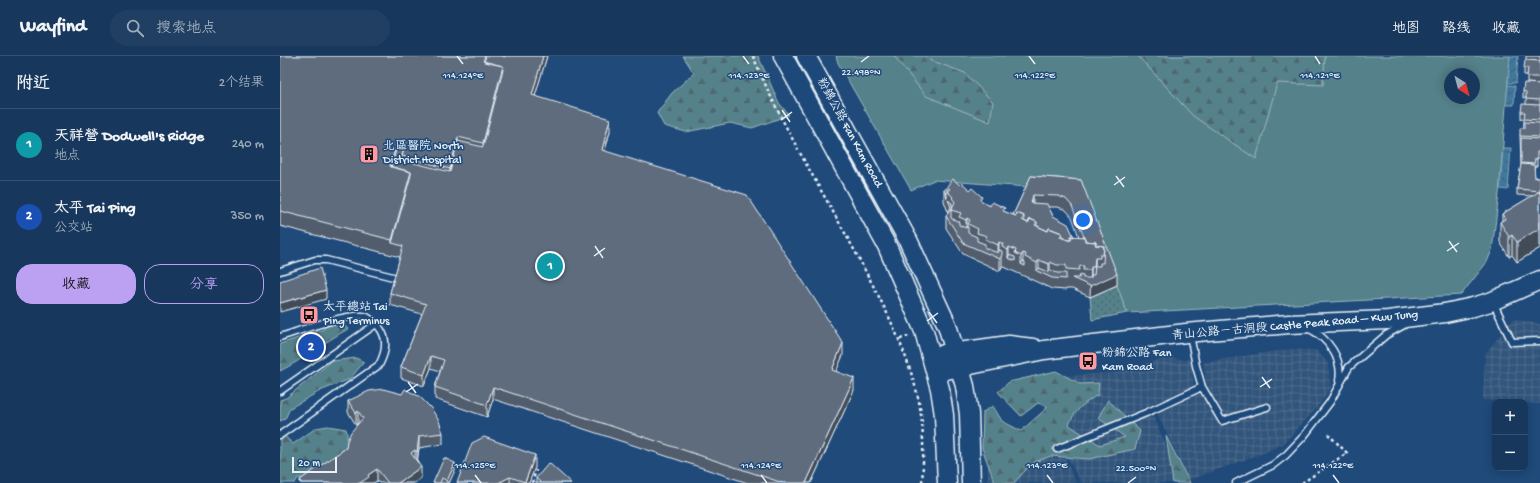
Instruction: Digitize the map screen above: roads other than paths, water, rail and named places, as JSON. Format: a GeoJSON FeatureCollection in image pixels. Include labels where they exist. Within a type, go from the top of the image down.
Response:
{"type":"FeatureCollection","features":[{"type":"Feature","properties":{"kind":"main road","name":"粉錦公路 Fan Kam Road"},"geometry":{"type":"LineString","coordinates":[[783,56],[887,246],[924,331],[944,415],[947,483]]}},
{"type":"Feature","properties":{"kind":"main road","name":"粉錦公路 Fan Kam Road"},"geometry":{"type":"LineString","coordinates":[[806,56],[890,223],[926,276],[947,325],[965,386],[969,414],[971,483]]}},
{"type":"Feature","properties":{"kind":"main road","name":"青山公路－古洞段 Castle Peak Road – Kwu Tung"},"geometry":{"type":"LineString","coordinates":[[933,364],[958,359],[1003,359],[1044,350],[1190,333],[1300,324],[1388,320],[1421,316],[1473,307],[1540,280]]}},
{"type":"Feature","properties":{"kind":"lane"},"geometry":{"type":"LineString","coordinates":[[890,223],[885,231],[905,274],[904,286]]}},
{"type":"Feature","properties":{"kind":"lane"},"geometry":{"type":"LineString","coordinates":[[280,272],[315,260],[326,260],[409,281]]}},
{"type":"Feature","properties":{"kind":"lane"},"geometry":{"type":"LineString","coordinates":[[1492,300],[1512,342],[1540,341]]}},
{"type":"Feature","properties":{"kind":"lane"},"geometry":{"type":"LineString","coordinates":[[280,337],[349,316],[367,317],[376,324],[384,335],[386,348],[379,365],[280,435]]}},
{"type":"Feature","properties":{"kind":"lane"},"geometry":{"type":"LineString","coordinates":[[1236,483],[1273,465],[1286,455],[1304,436],[1330,402],[1349,367],[1386,335],[1421,316]]}},
{"type":"Feature","properties":{"kind":"lane"},"geometry":{"type":"LineString","coordinates":[[280,391],[376,324]]}},
{"type":"Feature","properties":{"kind":"lane"},"geometry":{"type":"LineString","coordinates":[[1300,324],[1318,334],[1331,347],[1338,359],[1341,370],[1338,386]]}},
{"type":"Feature","properties":{"kind":"lane"},"geometry":{"type":"LineString","coordinates":[[1190,333],[1196,366],[1202,387],[1222,421],[1267,407]]}},
{"type":"Feature","properties":{"kind":"lane"},"geometry":{"type":"LineString","coordinates":[[1058,449],[1146,413],[1202,387]]}},
{"type":"Feature","properties":{"kind":"water"},"geometry":{"type":"Polygon","coordinates":[[[1510,56],[1518,56],[1516,83],[1508,83],[1510,56]]]}},
{"type":"Feature","properties":{"kind":"water"},"geometry":{"type":"Polygon","coordinates":[[[1508,85],[1515,86],[1514,105],[1506,105],[1508,85]]]}},
{"type":"Feature","properties":{"kind":"water"},"geometry":{"type":"Polygon","coordinates":[[[1503,148],[1511,148],[1508,190],[1500,189],[1503,148]]]}},
{"type":"Feature","properties":{"kind":"place","name":"北區醫院 North District Hospital"},"geometry":{"type":"Point","coordinates":[369,154]}},
{"type":"Feature","properties":{"kind":"place","name":"天祥營 Dodwell's Ridge"},"geometry":{"type":"Point","coordinates":[550,266]}},
{"type":"Feature","properties":{"kind":"place","name":"太平總站 Tai Ping Terminus"},"geometry":{"type":"Point","coordinates":[309,315]}},
{"type":"Feature","properties":{"kind":"place","name":"太平 Tai Ping"},"geometry":{"type":"Point","coordinates":[311,347]}},
{"type":"Feature","properties":{"kind":"place","name":"粉錦公路 Fan Kam Road"},"geometry":{"type":"Point","coordinates":[1088,361]}}]}
